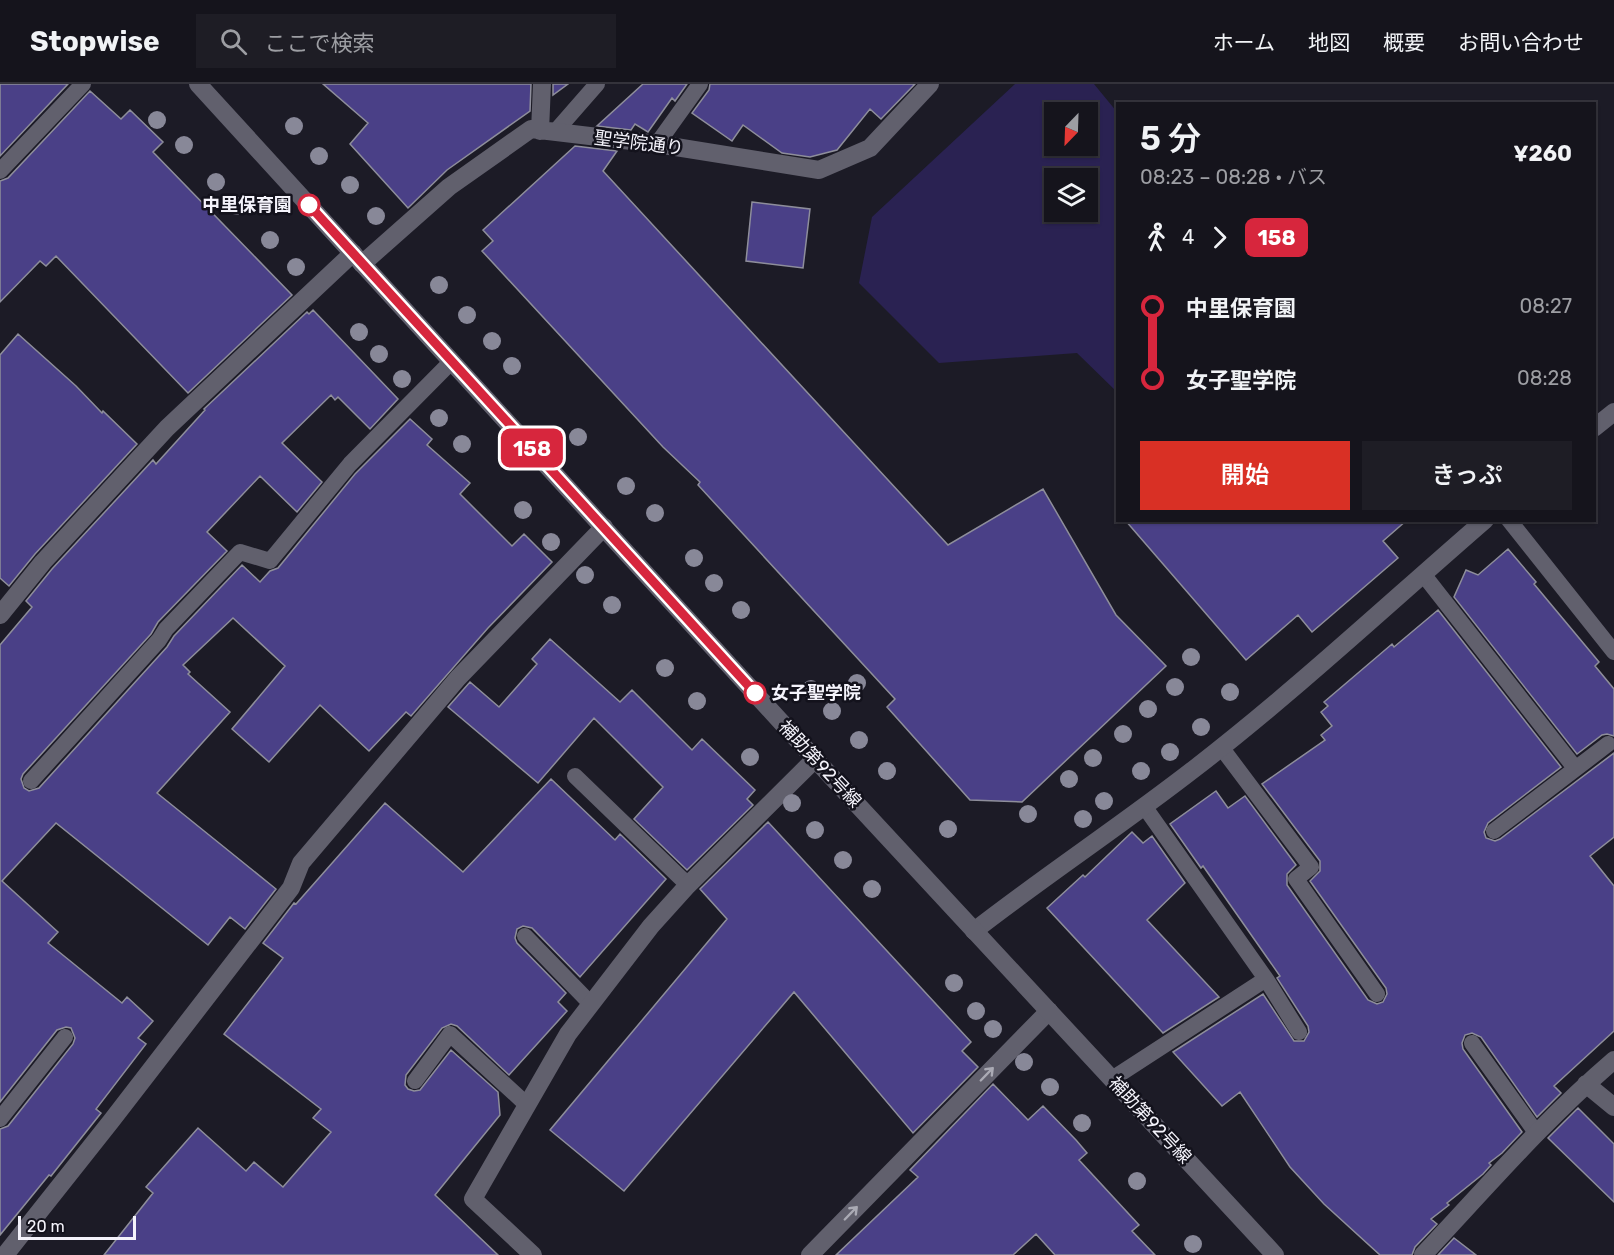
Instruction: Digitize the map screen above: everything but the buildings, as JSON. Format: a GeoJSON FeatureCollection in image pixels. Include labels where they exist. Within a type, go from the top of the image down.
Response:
{"type":"FeatureCollection","features":[{"type":"Feature","properties":{"kind":"street","name":"補助第92号線"},"geometry":{"type":"LineString","coordinates":[[198,84],[815,759],[1275,1255]]}},
{"type":"Feature","properties":{"kind":"street"},"geometry":{"type":"LineString","coordinates":[[542,84],[548,132]]}},
{"type":"Feature","properties":{"kind":"street","name":"聖学院通り"},"geometry":{"type":"LineString","coordinates":[[0,615],[42,562],[166,428],[357,258],[449,187],[531,129],[657,144],[819,170],[870,148],[930,84]]}},
{"type":"Feature","properties":{"kind":"street"},"geometry":{"type":"LineString","coordinates":[[1596,426],[1614,412]]}},
{"type":"Feature","properties":{"kind":"street"},"geometry":{"type":"LineString","coordinates":[[974,931],[1221,747],[1483,522]]}},
{"type":"Feature","properties":{"kind":"street"},"geometry":{"type":"LineString","coordinates":[[7,1255],[291,888],[301,863],[458,678],[604,526]]}},
{"type":"Feature","properties":{"kind":"street"},"geometry":{"type":"LineString","coordinates":[[533,1255],[473,1199],[568,1034],[651,926],[688,885],[815,759]]}},
{"type":"Feature","properties":{"kind":"street"},"geometry":{"type":"LineString","coordinates":[[810,1255],[1049,1011]]}},
{"type":"Feature","properties":{"kind":"street"},"geometry":{"type":"LineString","coordinates":[[1424,1255],[1537,1134],[1586,1084],[1614,1060]]}},
{"type":"Feature","properties":{"kind":"street"},"geometry":{"type":"LineString","coordinates":[[1586,1084],[1614,1107]]}},
{"type":"Feature","properties":{"kind":"lane"},"geometry":{"type":"LineString","coordinates":[[0,171],[83,84]]}},
{"type":"Feature","properties":{"kind":"lane"},"geometry":{"type":"LineString","coordinates":[[548,132],[597,84]]}},
{"type":"Feature","properties":{"kind":"lane"},"geometry":{"type":"LineString","coordinates":[[657,144],[700,84]]}},
{"type":"Feature","properties":{"kind":"lane"},"geometry":{"type":"LineString","coordinates":[[31,781],[159,640],[166,629],[240,552],[270,561],[350,464],[452,361]]}},
{"type":"Feature","properties":{"kind":"lane"},"geometry":{"type":"LineString","coordinates":[[1511,522],[1614,652]]}},
{"type":"Feature","properties":{"kind":"lane"},"geometry":{"type":"LineString","coordinates":[[1423,574],[1575,768]]}},
{"type":"Feature","properties":{"kind":"lane"},"geometry":{"type":"LineString","coordinates":[[1494,831],[1608,744]]}},
{"type":"Feature","properties":{"kind":"lane"},"geometry":{"type":"LineString","coordinates":[[1221,747],[1311,867],[1296,879],[1377,994]]}},
{"type":"Feature","properties":{"kind":"lane"},"geometry":{"type":"LineString","coordinates":[[575,776],[688,885]]}},
{"type":"Feature","properties":{"kind":"lane"},"geometry":{"type":"LineString","coordinates":[[1144,806],[1266,979],[1299,1032]]}},
{"type":"Feature","properties":{"kind":"lane"},"geometry":{"type":"LineString","coordinates":[[525,936],[591,1004]]}},
{"type":"Feature","properties":{"kind":"lane"},"geometry":{"type":"LineString","coordinates":[[1112,1079],[1266,979]]}},
{"type":"Feature","properties":{"kind":"lane"},"geometry":{"type":"LineString","coordinates":[[415,1081],[450,1034],[527,1105]]}},
{"type":"Feature","properties":{"kind":"lane"},"geometry":{"type":"LineString","coordinates":[[0,1119],[65,1037]]}},
{"type":"Feature","properties":{"kind":"lane"},"geometry":{"type":"LineString","coordinates":[[1472,1043],[1537,1134]]}},
{"type":"Feature","properties":{"kind":"shaded area"},"geometry":{"type":"Polygon","coordinates":[[[1015,84],[1094,84],[1116,111],[1116,391],[1077,353],[939,363],[859,283],[872,217],[1015,84]]]}},
{"type":"Feature","properties":{"kind":"bus line","name":"158"},"geometry":{"type":"LineString","coordinates":[[309,205],[755,693]]}},
{"type":"Feature","properties":{"kind":"place","name":"中里保育園"},"geometry":{"type":"Point","coordinates":[309,205]}},
{"type":"Feature","properties":{"kind":"place","name":"女子聖学院"},"geometry":{"type":"Point","coordinates":[755,693]}}]}
